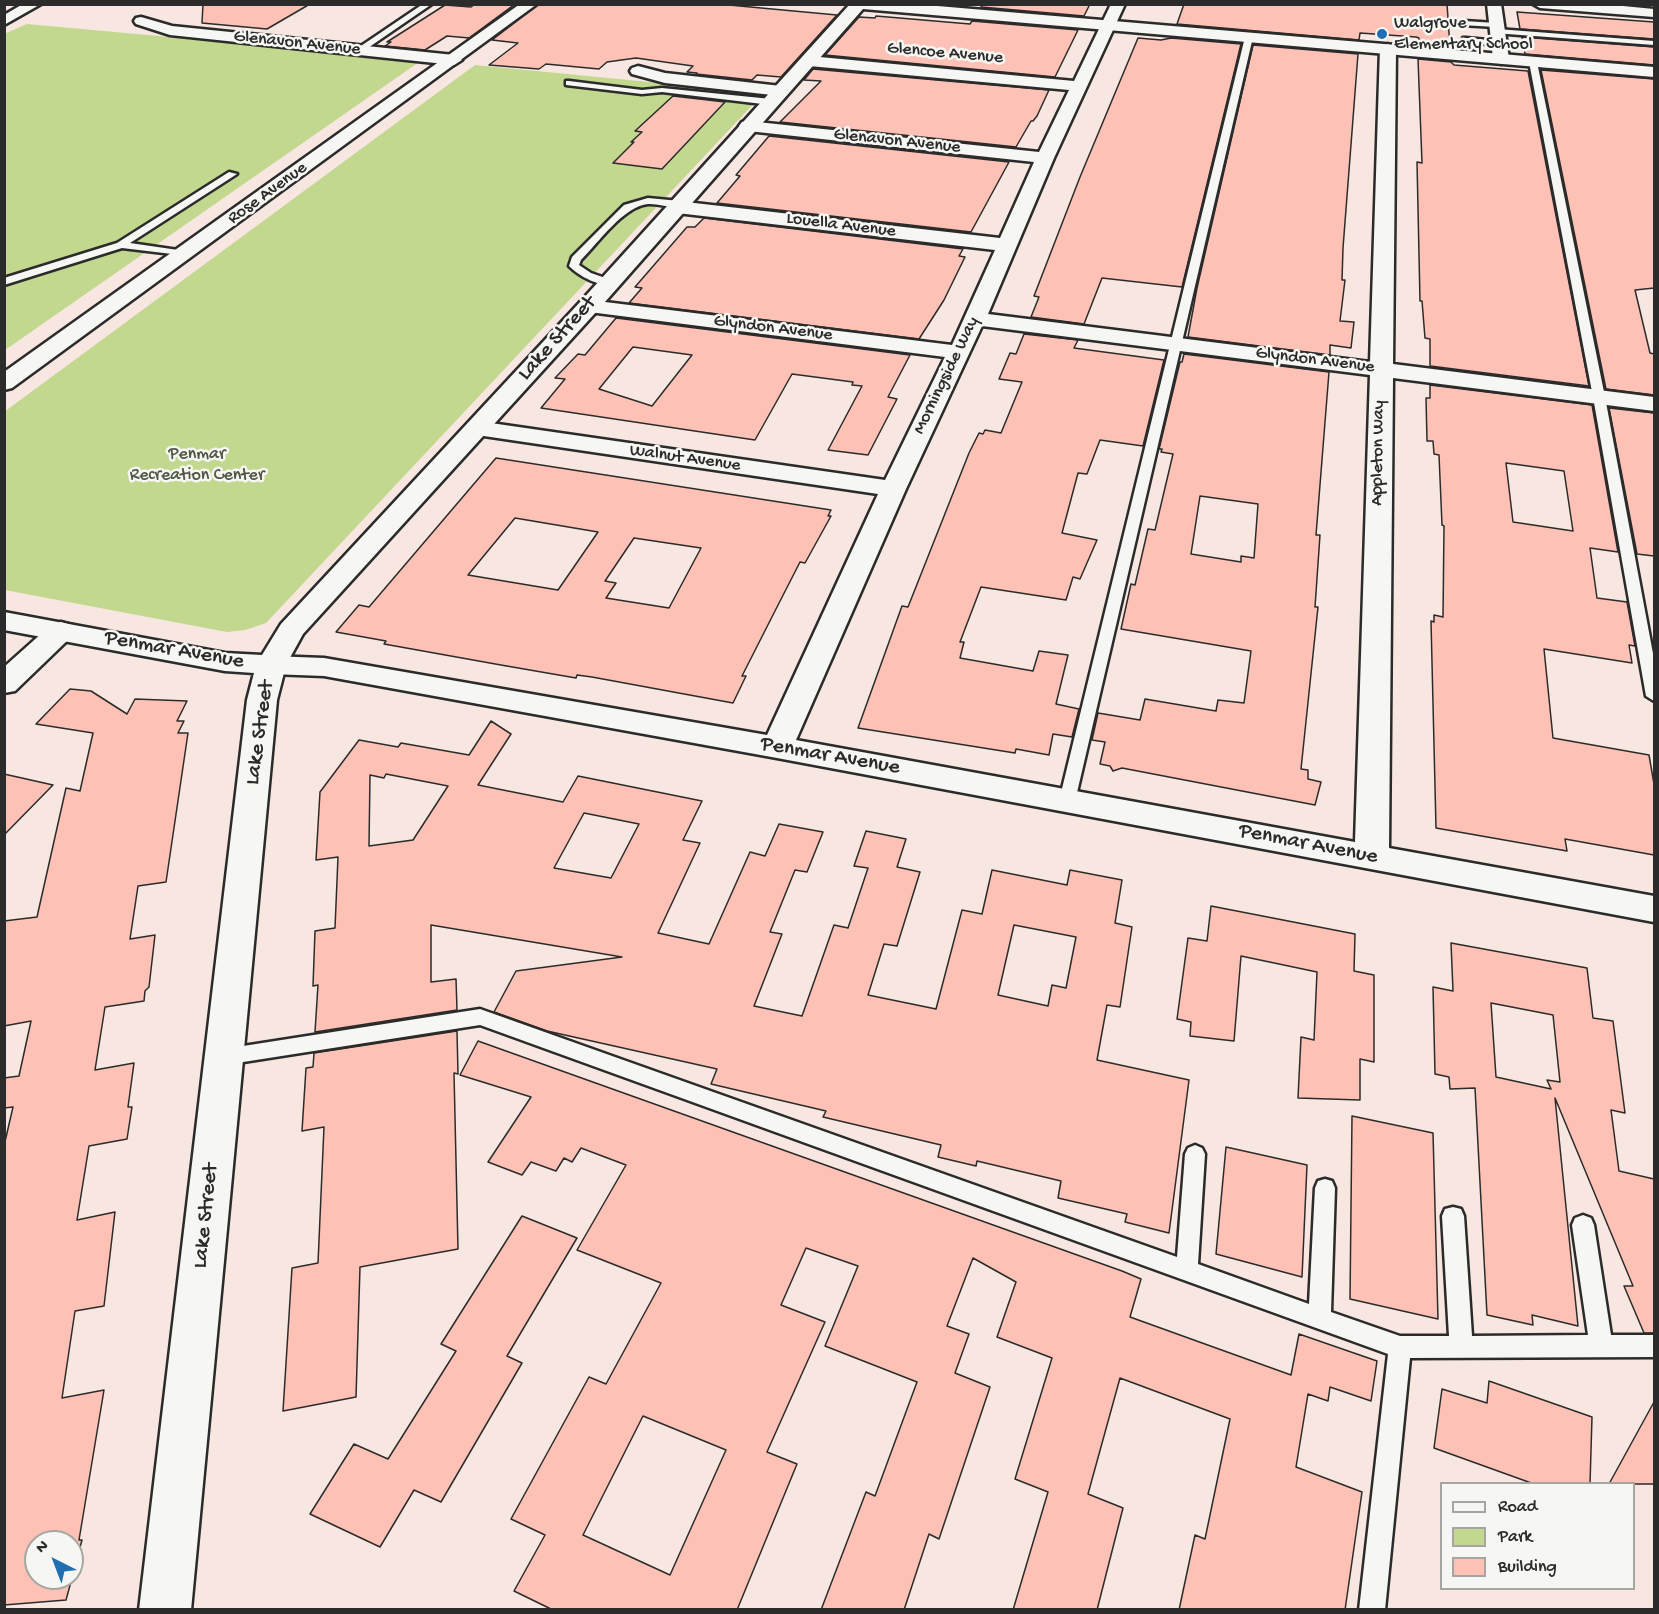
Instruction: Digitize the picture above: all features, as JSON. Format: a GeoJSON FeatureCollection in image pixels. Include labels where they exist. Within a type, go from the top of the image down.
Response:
{"type":"FeatureCollection","features":[{"type":"Feature","properties":{"kind":"street"},"geometry":{"type":"LineString","coordinates":[[4,21],[34,4]]}},
{"type":"Feature","properties":{"kind":"street","name":"Rose Avenue"},"geometry":{"type":"LineString","coordinates":[[4,383],[530,4]]}},
{"type":"Feature","properties":{"kind":"street"},"geometry":{"type":"LineString","coordinates":[[1494,4],[1498,39]]}},
{"type":"Feature","properties":{"kind":"street"},"geometry":{"type":"LineString","coordinates":[[1540,4],[1654,13]]}},
{"type":"Feature","properties":{"kind":"street"},"geometry":{"type":"LineString","coordinates":[[858,5],[1114,15],[1249,37],[1388,50],[1498,39],[1533,62],[1654,72]]}},
{"type":"Feature","properties":{"kind":"street","name":"Lake Street"},"geometry":{"type":"LineString","coordinates":[[165,1610],[262,700],[271,665],[291,630],[610,283],[858,5]]}},
{"type":"Feature","properties":{"kind":"street","name":"Morningside Way"},"geometry":{"type":"LineString","coordinates":[[777,747],[893,489],[957,352],[975,319],[1045,158],[1114,15]]}},
{"type":"Feature","properties":{"kind":"street","name":"Glenavon Avenue"},"geometry":{"type":"LineString","coordinates":[[141,21],[170,30],[454,60]]}},
{"type":"Feature","properties":{"kind":"street","name":"Appleton Way"},"geometry":{"type":"LineString","coordinates":[[1372,857],[1388,50]]}},
{"type":"Feature","properties":{"kind":"street","name":"Glencoe Avenue"},"geometry":{"type":"LineString","coordinates":[[809,61],[1079,86]]}},
{"type":"Feature","properties":{"kind":"street"},"geometry":{"type":"LineString","coordinates":[[638,71],[665,78],[776,96]]}},
{"type":"Feature","properties":{"kind":"street","name":"Glenavon Avenue"},"geometry":{"type":"LineString","coordinates":[[748,126],[1045,158]]}},
{"type":"Feature","properties":{"kind":"street","name":"Louella Avenue"},"geometry":{"type":"LineString","coordinates":[[678,206],[1006,245]]}},
{"type":"Feature","properties":{"kind":"street","name":"Glyndon Avenue"},"geometry":{"type":"LineString","coordinates":[[589,306],[957,352]]}},
{"type":"Feature","properties":{"kind":"street","name":"Glyndon Avenue"},"geometry":{"type":"LineString","coordinates":[[975,319],[1654,404]]}},
{"type":"Feature","properties":{"kind":"street","name":"Walnut Avenue"},"geometry":{"type":"LineString","coordinates":[[477,428],[893,489]]}},
{"type":"Feature","properties":{"kind":"street","name":"Penmar Avenue"},"geometry":{"type":"LineString","coordinates":[[4,621],[225,663],[324,667],[777,747],[1654,909]]}},
{"type":"Feature","properties":{"kind":"street"},"geometry":{"type":"LineString","coordinates":[[4,684],[62,631]]}},
{"type":"Feature","properties":{"kind":"lane"},"geometry":{"type":"LineString","coordinates":[[359,50],[429,4]]}},
{"type":"Feature","properties":{"kind":"lane"},"geometry":{"type":"LineString","coordinates":[[1464,22],[1498,39]]}},
{"type":"Feature","properties":{"kind":"lane"},"geometry":{"type":"LineString","coordinates":[[1067,801],[1249,37]]}},
{"type":"Feature","properties":{"kind":"lane"},"geometry":{"type":"LineString","coordinates":[[1466,40],[1654,43]]}},
{"type":"Feature","properties":{"kind":"lane"},"geometry":{"type":"LineString","coordinates":[[1533,62],[1599,397],[1654,696]]}},
{"type":"Feature","properties":{"kind":"lane"},"geometry":{"type":"LineString","coordinates":[[569,83],[642,92],[662,90],[776,96]]}},
{"type":"Feature","properties":{"kind":"lane"},"geometry":{"type":"LineString","coordinates":[[4,282],[121,245],[232,174]]}},
{"type":"Feature","properties":{"kind":"lane"},"geometry":{"type":"LineString","coordinates":[[610,283],[579,271],[574,266],[576,259],[627,207],[648,201],[678,206]]}},
{"type":"Feature","properties":{"kind":"lane"},"geometry":{"type":"LineString","coordinates":[[121,245],[185,254]]}},
{"type":"Feature","properties":{"kind":"lane"},"geometry":{"type":"LineString","coordinates":[[224,1057],[480,1017],[1400,1347],[1654,1346]]}},
{"type":"Feature","properties":{"kind":"lane"},"geometry":{"type":"LineString","coordinates":[[1186,1270],[1195,1154]]}},
{"type":"Feature","properties":{"kind":"lane"},"geometry":{"type":"LineString","coordinates":[[1320,1318],[1325,1188]]}},
{"type":"Feature","properties":{"kind":"lane"},"geometry":{"type":"LineString","coordinates":[[1453,1216],[1461,1347]]}},
{"type":"Feature","properties":{"kind":"lane"},"geometry":{"type":"LineString","coordinates":[[1583,1225],[1601,1346]]}},
{"type":"Feature","properties":{"kind":"lane"},"geometry":{"type":"LineString","coordinates":[[1372,1610],[1400,1347]]}},
{"type":"Feature","properties":{"kind":"green space"},"geometry":{"type":"Polygon","coordinates":[[[27,24],[422,60],[5,350],[4,34],[27,24]]]}},
{"type":"Feature","properties":{"kind":"green space","name":"Penmar Recreation Center"},"geometry":{"type":"Polygon","coordinates":[[[475,65],[751,92],[759,98],[266,623],[245,630],[227,632],[5,590],[4,412],[475,65]]]}},
{"type":"Feature","properties":{"kind":"building"},"geometry":{"type":"Polygon","coordinates":[[[203,4],[310,4],[267,29],[202,23],[203,4]]]}},
{"type":"Feature","properties":{"kind":"building"},"geometry":{"type":"Polygon","coordinates":[[[475,4],[515,4],[469,38],[447,36],[425,50],[385,46],[391,42],[387,42],[445,5],[471,7],[475,4]]]}},
{"type":"Feature","properties":{"kind":"building"},"geometry":{"type":"Polygon","coordinates":[[[539,4],[718,4],[837,15],[781,77],[757,75],[752,80],[696,74],[687,72],[693,66],[636,58],[607,62],[599,69],[546,64],[539,69],[489,65],[518,43],[492,40],[539,4]]]}},
{"type":"Feature","properties":{"kind":"building"},"geometry":{"type":"Polygon","coordinates":[[[983,4],[1090,4],[1084,16],[981,7],[983,4]]]}},
{"type":"Feature","properties":{"kind":"building","name":"Walgrove Elementary School"},"geometry":{"type":"Polygon","coordinates":[[[1184,4],[1447,4],[1450,47],[1419,45],[1419,38],[1416,37],[1360,33],[1359,40],[1177,24],[1184,4]]]}},
{"type":"Feature","properties":{"kind":"building"},"geometry":{"type":"Polygon","coordinates":[[[1517,12],[1654,22],[1654,39],[1520,29],[1517,12]]]}},
{"type":"Feature","properties":{"kind":"building"},"geometry":{"type":"Polygon","coordinates":[[[876,16],[1078,30],[1055,77],[825,55],[859,17],[875,18],[876,16]]]}},
{"type":"Feature","properties":{"kind":"building"},"geometry":{"type":"Polygon","coordinates":[[[1522,37],[1654,47],[1654,65],[1525,54],[1522,37]]]}},
{"type":"Feature","properties":{"kind":"building"},"geometry":{"type":"Polygon","coordinates":[[[1138,38],[1161,40],[1171,38],[1241,44],[1182,287],[1102,278],[1084,324],[1031,317],[1039,297],[1034,296],[1080,177],[1138,38]]]}},
{"type":"Feature","properties":{"kind":"building"},"geometry":{"type":"Polygon","coordinates":[[[1253,45],[1358,54],[1343,248],[1342,280],[1345,280],[1340,321],[1354,322],[1351,348],[1330,345],[1330,355],[1188,337],[1197,288],[1253,45]]]}},
{"type":"Feature","properties":{"kind":"building"},"geometry":{"type":"Polygon","coordinates":[[[1418,59],[1451,62],[1454,65],[1528,71],[1589,386],[1430,366],[1430,339],[1425,338],[1422,301],[1420,301],[1417,162],[1422,163],[1418,59]]]}},
{"type":"Feature","properties":{"kind":"building"},"geometry":{"type":"Polygon","coordinates":[[[813,69],[1049,90],[1037,116],[1031,121],[1016,147],[780,122],[821,81],[804,80],[813,69]]]}},
{"type":"Feature","properties":{"kind":"building"},"geometry":{"type":"Polygon","coordinates":[[[1541,70],[1654,79],[1654,288],[1635,290],[1650,353],[1654,354],[1654,395],[1606,389],[1541,70]]]}},
{"type":"Feature","properties":{"kind":"building"},"geometry":{"type":"Polygon","coordinates":[[[673,96],[725,102],[662,169],[613,163],[642,132],[635,131],[673,96]]]}},
{"type":"Feature","properties":{"kind":"building"},"geometry":{"type":"Polygon","coordinates":[[[769,136],[1009,162],[971,232],[717,203],[740,176],[736,175],[769,136]]]}},
{"type":"Feature","properties":{"kind":"building"},"geometry":{"type":"Polygon","coordinates":[[[704,218],[963,249],[959,256],[965,257],[944,300],[919,339],[629,303],[642,288],[635,287],[687,227],[695,227],[704,218]]]}},
{"type":"Feature","properties":{"kind":"building"},"geometry":{"type":"Polygon","coordinates":[[[616,318],[910,355],[888,397],[897,399],[868,455],[828,450],[862,386],[852,385],[853,382],[792,374],[755,440],[541,408],[565,379],[555,378],[578,354],[585,355],[616,318]],[[633,347],[599,389],[652,406],[692,355],[633,347]]]}},
{"type":"Feature","properties":{"kind":"building"},"geometry":{"type":"Polygon","coordinates":[[[1024,334],[1078,340],[1074,348],[1164,360],[1143,446],[1100,440],[1087,474],[1078,473],[1062,533],[1097,540],[1080,579],[1073,577],[1066,600],[981,587],[960,642],[964,642],[960,658],[1033,671],[1039,651],[1068,655],[1056,704],[1079,709],[1072,737],[1053,734],[1049,755],[1016,749],[1015,753],[858,728],[902,606],[908,607],[969,453],[979,433],[983,434],[985,430],[1001,433],[1022,382],[999,379],[1010,353],[1016,354],[1024,334]]]}},
{"type":"Feature","properties":{"kind":"building"},"geometry":{"type":"Polygon","coordinates":[[[1184,354],[1329,372],[1316,535],[1320,535],[1315,607],[1318,607],[1301,769],[1308,770],[1308,779],[1321,782],[1315,805],[1122,768],[1113,771],[1110,766],[1100,764],[1105,742],[1092,740],[1098,713],[1140,720],[1145,699],[1216,711],[1218,700],[1244,703],[1251,651],[1121,629],[1131,584],[1135,585],[1148,529],[1155,530],[1173,454],[1161,452],[1162,449],[1159,449],[1180,362],[1184,354]],[[1200,496],[1191,554],[1241,562],[1241,556],[1254,558],[1258,504],[1200,496]]]}},
{"type":"Feature","properties":{"kind":"building"},"geometry":{"type":"Polygon","coordinates":[[[1430,385],[1592,405],[1618,552],[1590,548],[1597,598],[1627,602],[1635,646],[1629,645],[1632,663],[1544,649],[1553,738],[1649,755],[1654,784],[1654,855],[1565,839],[1567,851],[1436,828],[1431,621],[1434,622],[1434,615],[1443,617],[1444,526],[1442,525],[1439,455],[1434,454],[1433,441],[1427,441],[1426,398],[1430,398],[1430,385]],[[1506,463],[1513,522],[1573,531],[1564,471],[1506,463]]]}},
{"type":"Feature","properties":{"kind":"building"},"geometry":{"type":"Polygon","coordinates":[[[1609,408],[1654,413],[1654,556],[1637,554],[1609,408]]]}},
{"type":"Feature","properties":{"kind":"building"},"geometry":{"type":"Polygon","coordinates":[[[496,458],[831,510],[828,516],[831,516],[805,563],[800,562],[776,609],[742,676],[746,676],[733,703],[592,677],[577,675],[576,678],[501,665],[384,644],[386,641],[336,632],[359,605],[369,607],[496,458]],[[515,518],[468,575],[558,590],[598,532],[515,518]],[[634,538],[605,581],[616,583],[606,598],[669,608],[701,548],[634,538]]]}},
{"type":"Feature","properties":{"kind":"building"},"geometry":{"type":"Polygon","coordinates":[[[70,689],[91,691],[127,714],[135,699],[187,701],[177,721],[184,721],[178,733],[188,733],[166,882],[138,886],[130,939],[155,935],[149,987],[145,991],[144,1001],[105,1007],[95,1070],[134,1063],[128,1107],[132,1107],[127,1139],[89,1146],[77,1220],[115,1212],[104,1306],[75,1311],[62,1398],[104,1390],[81,1530],[24,1530],[24,1590],[69,1590],[66,1600],[4,1605],[4,1146],[13,1107],[4,1108],[4,1078],[19,1076],[31,1021],[4,1026],[4,921],[37,917],[66,788],[80,791],[93,733],[36,724],[70,689]]]}},
{"type":"Feature","properties":{"kind":"building"},"geometry":{"type":"Polygon","coordinates":[[[491,721],[511,734],[478,785],[563,802],[578,776],[702,801],[683,840],[700,843],[658,933],[709,944],[750,852],[765,856],[779,824],[823,832],[807,872],[795,870],[770,932],[782,934],[754,1006],[802,1016],[834,925],[848,928],[868,868],[854,866],[866,831],[906,839],[897,867],[920,872],[897,946],[884,944],[868,995],[936,1009],[962,910],[982,914],[992,870],[1067,885],[1070,870],[1122,880],[1115,923],[1132,927],[1120,1007],[1107,1005],[1097,1060],[1189,1080],[1169,1233],[1125,1222],[1127,1214],[1058,1198],[1061,1181],[977,1161],[976,1166],[938,1157],[941,1145],[823,1117],[826,1111],[711,1084],[717,1069],[547,1031],[494,1012],[516,971],[622,957],[431,925],[431,982],[456,979],[457,1010],[315,1032],[318,985],[313,986],[315,931],[335,928],[338,857],[316,860],[320,792],[359,740],[398,747],[401,743],[469,755],[491,721]],[[386,774],[384,778],[370,775],[369,846],[413,840],[448,786],[386,774]],[[584,813],[554,868],[611,878],[639,824],[584,813]],[[1014,925],[998,995],[1048,1006],[1052,985],[1066,988],[1076,937],[1014,925]]]}},
{"type":"Feature","properties":{"kind":"building"},"geometry":{"type":"Polygon","coordinates":[[[4,774],[53,785],[4,835],[4,774]]]}},
{"type":"Feature","properties":{"kind":"building"},"geometry":{"type":"Polygon","coordinates":[[[1211,906],[1355,934],[1354,971],[1374,975],[1374,1062],[1360,1059],[1360,1100],[1298,1098],[1301,1037],[1314,1040],[1317,972],[1241,956],[1234,1041],[1190,1036],[1191,1022],[1177,1019],[1188,938],[1207,941],[1211,906]]]}},
{"type":"Feature","properties":{"kind":"building"},"geometry":{"type":"Polygon","coordinates":[[[1451,943],[1587,968],[1593,1018],[1613,1021],[1625,1113],[1611,1110],[1619,1171],[1654,1179],[1654,1333],[1644,1333],[1624,1286],[1633,1286],[1555,1098],[1578,1326],[1532,1315],[1533,1325],[1487,1315],[1475,1088],[1450,1089],[1449,1077],[1435,1074],[1433,987],[1453,991],[1451,943]],[[1491,1003],[1496,1077],[1551,1089],[1547,1080],[1560,1082],[1553,1015],[1491,1003]]]}},
{"type":"Feature","properties":{"kind":"building"},"geometry":{"type":"Polygon","coordinates":[[[457,1031],[458,1074],[454,1073],[458,1249],[360,1267],[356,1397],[283,1411],[292,1268],[318,1263],[324,1127],[302,1131],[306,1068],[313,1067],[314,1053],[457,1031]]]}},
{"type":"Feature","properties":{"kind":"building"},"geometry":{"type":"Polygon","coordinates":[[[478,1041],[1122,1271],[1141,1279],[1130,1317],[1291,1375],[1299,1334],[1377,1361],[1371,1401],[1330,1387],[1328,1401],[1308,1394],[1296,1467],[1362,1492],[1345,1610],[1179,1610],[1195,1535],[1205,1539],[1230,1419],[1120,1378],[1088,1494],[1123,1508],[1097,1610],[1013,1610],[1048,1492],[1015,1479],[1052,1358],[997,1337],[1016,1282],[973,1258],[947,1326],[969,1334],[955,1373],[990,1387],[939,1539],[929,1534],[904,1610],[821,1610],[866,1492],[875,1496],[917,1382],[825,1346],[858,1266],[806,1248],[781,1305],[825,1322],[767,1452],[797,1464],[737,1610],[553,1610],[514,1591],[545,1535],[511,1519],[589,1377],[606,1384],[661,1283],[577,1250],[626,1165],[581,1148],[572,1162],[564,1158],[556,1171],[531,1162],[522,1175],[488,1162],[531,1097],[460,1075],[478,1041]],[[643,1416],[583,1535],[670,1575],[726,1450],[643,1416]]]}},
{"type":"Feature","properties":{"kind":"building"},"geometry":{"type":"Polygon","coordinates":[[[1352,1116],[1433,1133],[1438,1319],[1350,1299],[1352,1116]]]}},
{"type":"Feature","properties":{"kind":"building"},"geometry":{"type":"Polygon","coordinates":[[[1226,1147],[1307,1165],[1302,1277],[1216,1254],[1226,1147]]]}},
{"type":"Feature","properties":{"kind":"building"},"geometry":{"type":"Polygon","coordinates":[[[522,1216],[577,1238],[507,1356],[522,1363],[441,1502],[414,1490],[380,1547],[310,1514],[354,1444],[388,1459],[456,1351],[441,1344],[522,1216]]]}},
{"type":"Feature","properties":{"kind":"building"},"geometry":{"type":"Polygon","coordinates":[[[1489,1381],[1592,1417],[1590,1482],[1528,1482],[1434,1448],[1442,1389],[1487,1403],[1489,1381]]]}},
{"type":"Feature","properties":{"kind":"building"},"geometry":{"type":"Polygon","coordinates":[[[1654,1402],[1654,1484],[1610,1482],[1654,1402]]]}},
{"type":"Feature","properties":{"kind":"place","name":"Walgrove Elementary School"},"geometry":{"type":"Point","coordinates":[1382,34]}}]}
